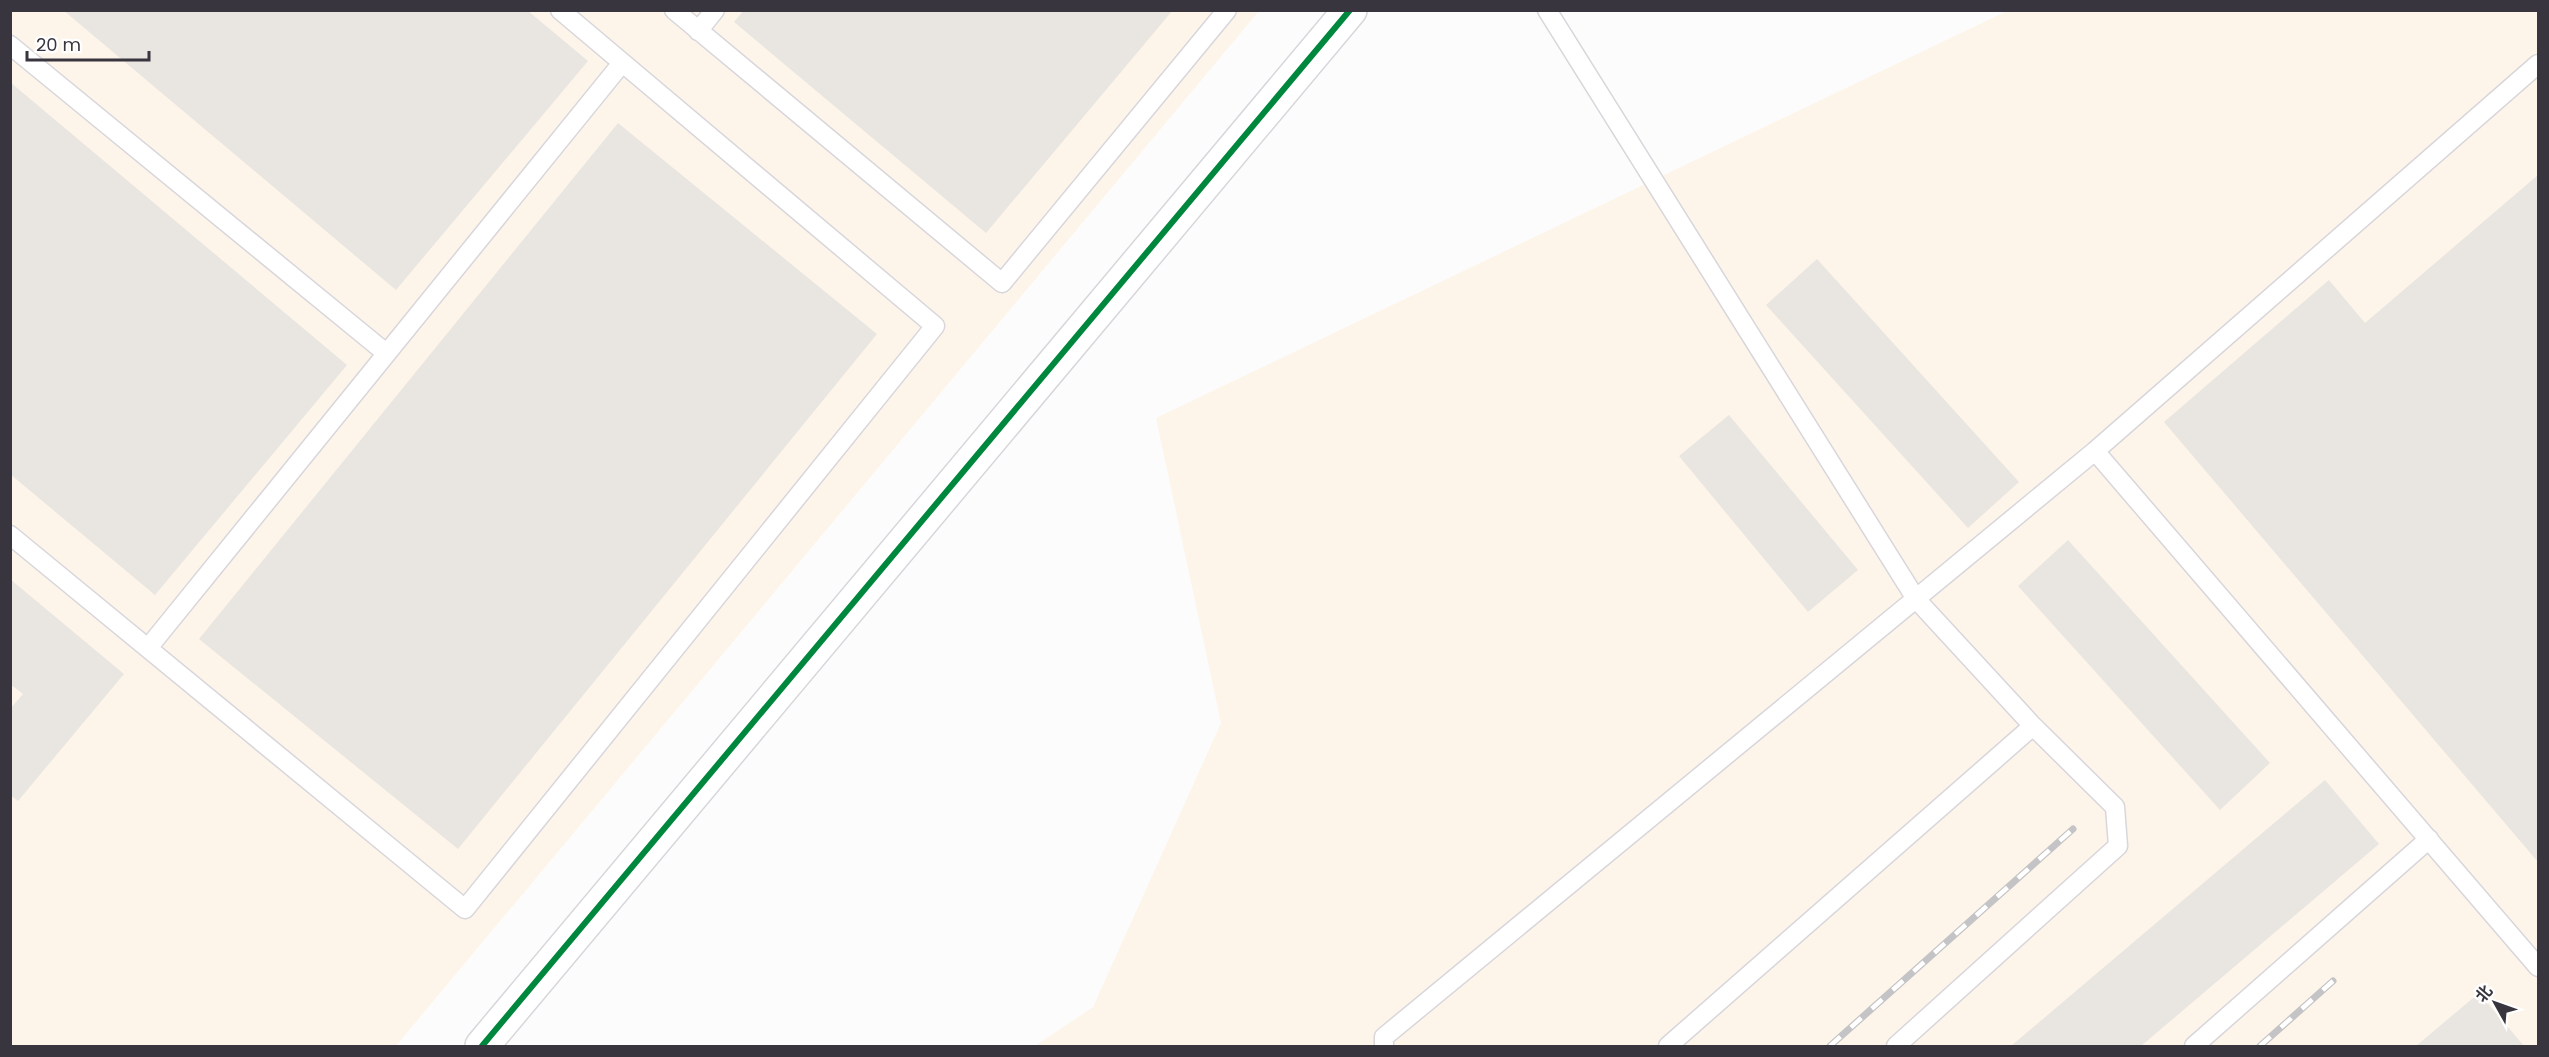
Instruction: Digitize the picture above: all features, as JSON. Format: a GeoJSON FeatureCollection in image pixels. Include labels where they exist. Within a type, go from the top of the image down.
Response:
{"type":"FeatureCollection","features":[{"type":"Feature","properties":{"kind":"street"},"geometry":{"type":"LineString","coordinates":[[482,1047],[1350,10]]}},
{"type":"Feature","properties":{"kind":"lane"},"geometry":{"type":"LineString","coordinates":[[10,535],[465,909],[935,326],[560,10]]}},
{"type":"Feature","properties":{"kind":"lane"},"geometry":{"type":"LineString","coordinates":[[674,10],[1002,284],[1227,10]]}},
{"type":"Feature","properties":{"kind":"lane"},"geometry":{"type":"LineString","coordinates":[[698,31],[715,10]]}},
{"type":"Feature","properties":{"kind":"lane"},"geometry":{"type":"LineString","coordinates":[[1547,10],[1916,599],[2033,726],[2115,807],[2118,846],[1896,1047]]}},
{"type":"Feature","properties":{"kind":"lane"},"geometry":{"type":"LineString","coordinates":[[10,45],[386,354]]}},
{"type":"Feature","properties":{"kind":"lane"},"geometry":{"type":"LineString","coordinates":[[148,648],[622,63]]}},
{"type":"Feature","properties":{"kind":"lane"},"geometry":{"type":"LineString","coordinates":[[1380,1043],[2095,451],[2538,64]]}},
{"type":"Feature","properties":{"kind":"lane"},"geometry":{"type":"LineString","coordinates":[[2095,451],[2538,967]]}},
{"type":"Feature","properties":{"kind":"lane"},"geometry":{"type":"LineString","coordinates":[[1668,1047],[2033,726]]}},
{"type":"Feature","properties":{"kind":"lane"},"geometry":{"type":"LineString","coordinates":[[2194,1047],[2429,839]]}},
{"type":"Feature","properties":{"kind":"shaded area"},"geometry":{"type":"Polygon","coordinates":[[[10,11],[1259,11],[396,1046],[11,1046],[10,11]]]}},
{"type":"Feature","properties":{"kind":"shaded area"},"geometry":{"type":"Polygon","coordinates":[[[2007,11],[2538,11],[2538,1046],[1035,1046],[1093,1007],[1221,723],[1156,418],[2007,11]]]}},
{"type":"Feature","properties":{"kind":"building"},"geometry":{"type":"Polygon","coordinates":[[[63,10],[527,10],[588,61],[396,290],[63,10]]]}},
{"type":"Feature","properties":{"kind":"building"},"geometry":{"type":"Polygon","coordinates":[[[744,10],[1173,10],[986,233],[734,22],[744,10]]]}},
{"type":"Feature","properties":{"kind":"building"},"geometry":{"type":"Polygon","coordinates":[[[10,82],[347,365],[155,595],[10,474],[10,82]]]}},
{"type":"Feature","properties":{"kind":"building"},"geometry":{"type":"Polygon","coordinates":[[[618,123],[877,334],[458,849],[199,639],[618,123]]]}},
{"type":"Feature","properties":{"kind":"building"},"geometry":{"type":"Polygon","coordinates":[[[2538,175],[2538,862],[2164,422],[2329,280],[2365,323],[2538,175]]]}},
{"type":"Feature","properties":{"kind":"building"},"geometry":{"type":"Polygon","coordinates":[[[1817,259],[2019,482],[1968,528],[1766,305],[1817,259]]]}},
{"type":"Feature","properties":{"kind":"building"},"geometry":{"type":"Polygon","coordinates":[[[1729,415],[1858,570],[1808,612],[1679,456],[1729,415]]]}},
{"type":"Feature","properties":{"kind":"building"},"geometry":{"type":"Polygon","coordinates":[[[2068,540],[2270,763],[2220,810],[2018,586],[2068,540]]]}},
{"type":"Feature","properties":{"kind":"building"},"geometry":{"type":"Polygon","coordinates":[[[10,579],[124,674],[18,801],[10,795],[10,709],[23,694],[10,684],[10,579]]]}},
{"type":"Feature","properties":{"kind":"building"},"geometry":{"type":"Polygon","coordinates":[[[2325,780],[2379,844],[2141,1046],[2011,1046],[2325,780]]]}},
{"type":"Feature","properties":{"kind":"building"},"geometry":{"type":"Polygon","coordinates":[[[2479,993],[2524,1046],[2416,1046],[2479,993]]]}},
{"type":"Feature","properties":{"kind":"railway"},"geometry":{"type":"LineString","coordinates":[[1830,1046],[2073,829]]}},
{"type":"Feature","properties":{"kind":"railway"},"geometry":{"type":"LineString","coordinates":[[2260,1046],[2333,981]]}},
{"type":"Feature","properties":{"kind":"cycle path"},"geometry":{"type":"LineString","coordinates":[[482,1046],[1350,10]]}}]}
